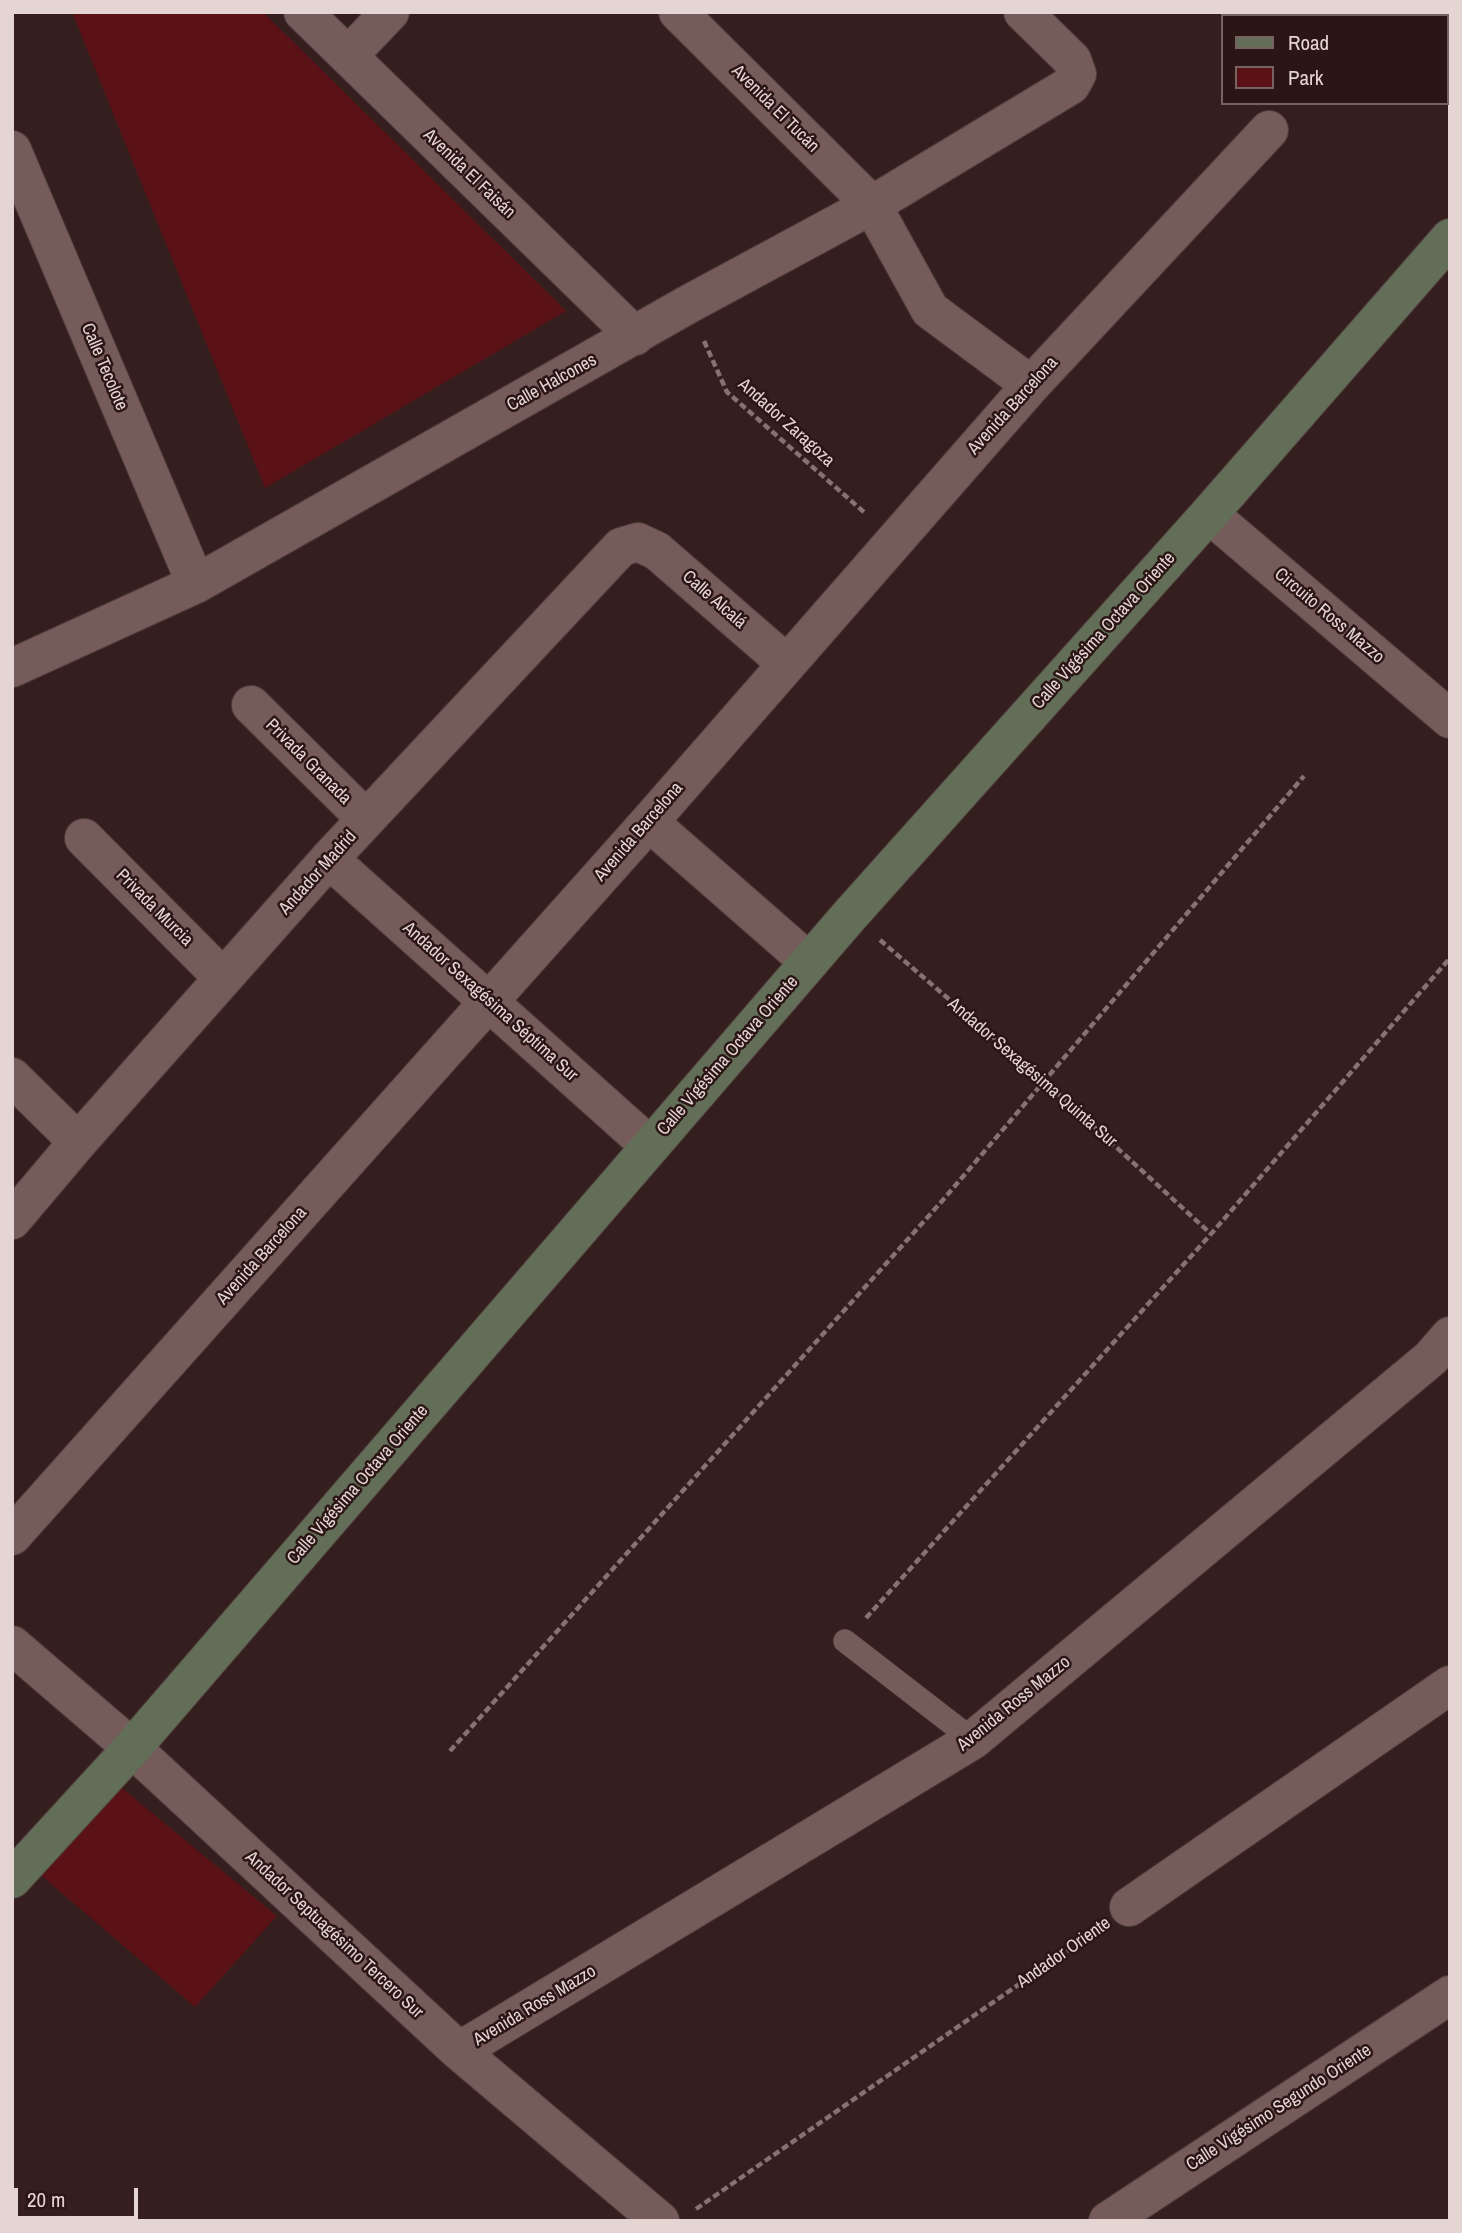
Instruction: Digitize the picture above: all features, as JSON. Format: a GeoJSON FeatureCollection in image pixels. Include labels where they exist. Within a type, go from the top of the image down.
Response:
{"type":"FeatureCollection","features":[{"type":"Feature","properties":{"kind":"main road","name":"Calle Vigésima Octava Oriente"},"geometry":{"type":"LineString","coordinates":[[12,1879],[132,1748],[850,915],[1209,514],[1450,238]]}},
{"type":"Feature","properties":{"kind":"street","name":"Avenida El Faisán"},"geometry":{"type":"LineString","coordinates":[[303,12],[635,336]]}},
{"type":"Feature","properties":{"kind":"street"},"geometry":{"type":"LineString","coordinates":[[348,56],[390,12]]}},
{"type":"Feature","properties":{"kind":"street","name":"Avenida El Tucán"},"geometry":{"type":"LineString","coordinates":[[678,12],[872,205],[930,310],[1031,385]]}},
{"type":"Feature","properties":{"kind":"street","name":"Calle Halcones"},"geometry":{"type":"LineString","coordinates":[[12,668],[196,584],[687,305],[872,205],[1071,86],[1077,74],[1072,60],[1023,12]]}},
{"type":"Feature","properties":{"kind":"street","name":"Avenida Barcelona"},"geometry":{"type":"LineString","coordinates":[[12,1536],[649,822],[1031,385],[1269,130]]}},
{"type":"Feature","properties":{"kind":"street","name":"Calle Tecolote"},"geometry":{"type":"LineString","coordinates":[[12,150],[196,584]]}},
{"type":"Feature","properties":{"kind":"street","name":"Circuito Ross Mazzo"},"geometry":{"type":"LineString","coordinates":[[1209,514],[1450,719]]}},
{"type":"Feature","properties":{"kind":"street","name":"Calle Alcalá"},"geometry":{"type":"LineString","coordinates":[[638,542],[657,551],[786,663]]}},
{"type":"Feature","properties":{"kind":"street","name":"Andador Madrid"},"geometry":{"type":"LineString","coordinates":[[12,1220],[329,859],[621,547],[638,542]]}},
{"type":"Feature","properties":{"kind":"street","name":"Privada Granada"},"geometry":{"type":"LineString","coordinates":[[251,705],[366,820]]}},
{"type":"Feature","properties":{"kind":"street"},"geometry":{"type":"LineString","coordinates":[[649,822],[809,962]]}},
{"type":"Feature","properties":{"kind":"street","name":"Privada Murcia"},"geometry":{"type":"LineString","coordinates":[[84,838],[223,978]]}},
{"type":"Feature","properties":{"kind":"street","name":"Andador Sexagésima Séptima Sur"},"geometry":{"type":"LineString","coordinates":[[329,859],[650,1146]]}},
{"type":"Feature","properties":{"kind":"street"},"geometry":{"type":"LineString","coordinates":[[12,1077],[78,1142]]}},
{"type":"Feature","properties":{"kind":"street","name":"Avenida Ross Mazzo"},"geometry":{"type":"LineString","coordinates":[[459,2052],[973,1740],[1443,1357]]}},
{"type":"Feature","properties":{"kind":"street","name":"Andador Septuagésimo Tercero Sur"},"geometry":{"type":"LineString","coordinates":[[12,1645],[132,1748],[459,2052],[675,2217]]}},
{"type":"Feature","properties":{"kind":"street","name":"Andador Oriente"},"geometry":{"type":"LineString","coordinates":[[1129,1908],[1450,1685]]}},
{"type":"Feature","properties":{"kind":"street","name":"Calle Vigésimo Segundo Oriente"},"geometry":{"type":"LineString","coordinates":[[1108,2221],[1450,1995]]}},
{"type":"Feature","properties":{"kind":"lane"},"geometry":{"type":"LineString","coordinates":[[845,1641],[973,1740]]}},
{"type":"Feature","properties":{"kind":"path","name":"Andador Zaragoza"},"geometry":{"type":"LineString","coordinates":[[687,305],[727,392],[895,540]]}},
{"type":"Feature","properties":{"kind":"path"},"geometry":{"type":"LineString","coordinates":[[450,1751],[934,1210],[1304,776]]}},
{"type":"Feature","properties":{"kind":"path","name":"Andador Sexagésima Quinta Sur"},"geometry":{"type":"LineString","coordinates":[[850,915],[1043,1080],[1211,1234]]}},
{"type":"Feature","properties":{"kind":"path"},"geometry":{"type":"LineString","coordinates":[[845,1641],[1211,1234],[1450,958]]}},
{"type":"Feature","properties":{"kind":"path","name":"Andador Oriente"},"geometry":{"type":"LineString","coordinates":[[675,2217],[1129,1908]]}},
{"type":"Feature","properties":{"kind":"green space"},"geometry":{"type":"Polygon","coordinates":[[[72,12],[263,12],[566,311],[265,488],[72,12]]]}},
{"type":"Feature","properties":{"kind":"green space"},"geometry":{"type":"Polygon","coordinates":[[[117,1784],[277,1916],[195,2007],[36,1871],[117,1784]]]}}]}
